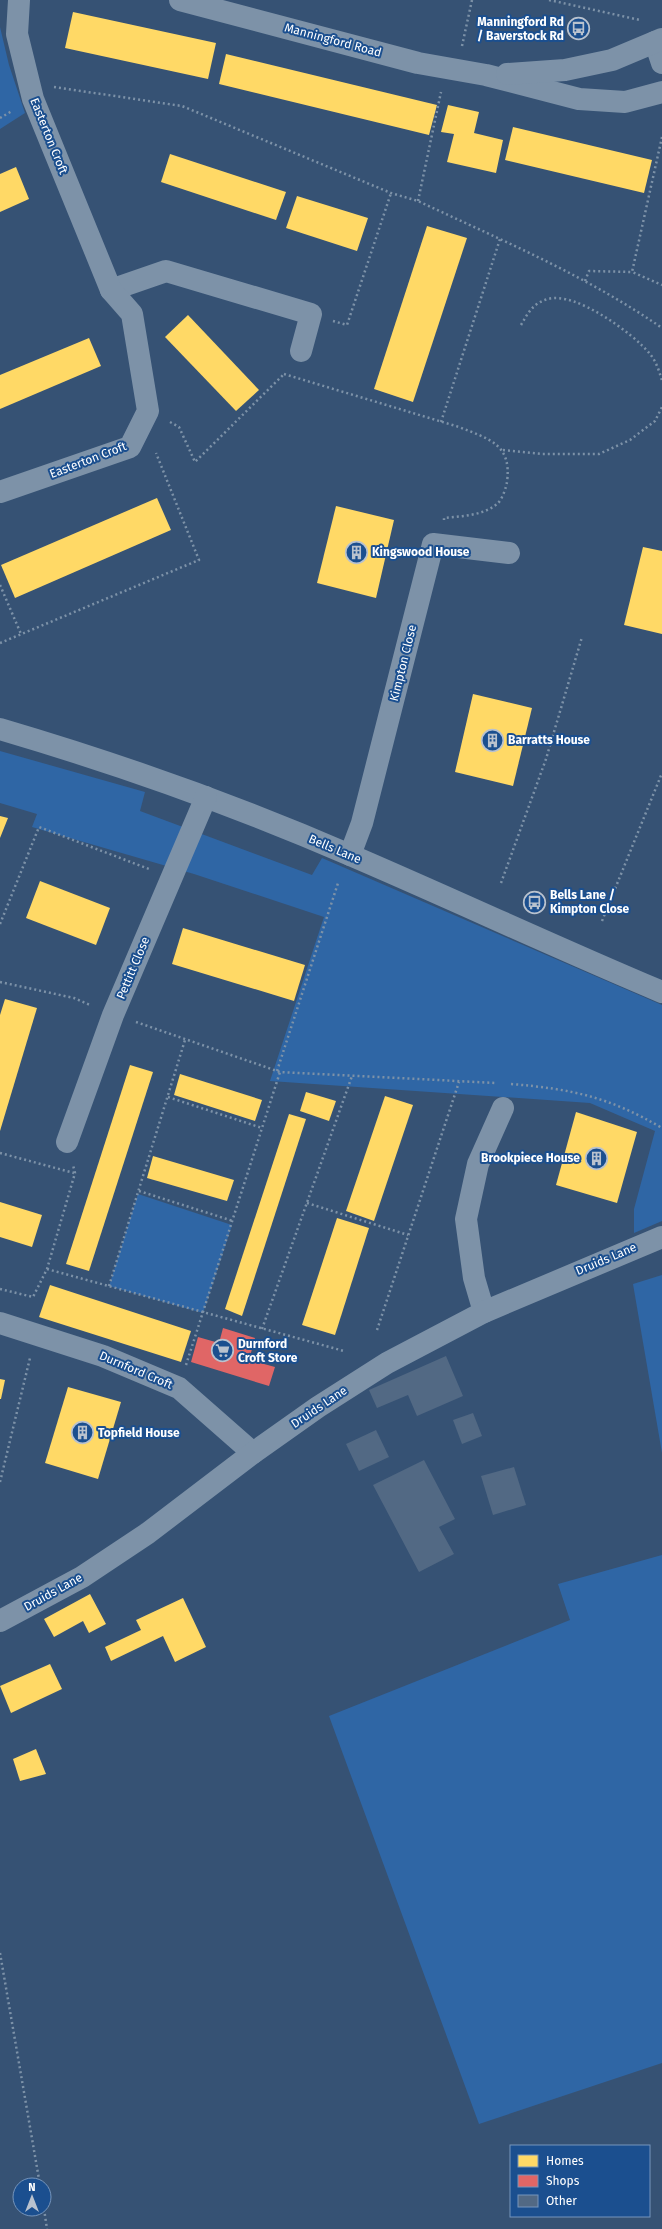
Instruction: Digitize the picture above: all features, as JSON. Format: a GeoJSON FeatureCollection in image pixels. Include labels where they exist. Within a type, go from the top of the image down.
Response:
{"type":"FeatureCollection","features":[{"type":"Feature","properties":{"kind":"street","name":"Easterton Croft"},"geometry":{"type":"LineString","coordinates":[[0,492],[130,447],[146,417],[132,314],[111,290],[33,98],[17,34],[18,0]]}},
{"type":"Feature","properties":{"kind":"street","name":"Manningford Road"},"geometry":{"type":"LineString","coordinates":[[180,0],[226,5],[418,63],[486,75],[579,99],[625,102],[662,92]]}},
{"type":"Feature","properties":{"kind":"street","name":"Manningford Road"},"geometry":{"type":"LineString","coordinates":[[486,75],[565,70],[612,60],[658,40]]}},
{"type":"Feature","properties":{"kind":"street"},"geometry":{"type":"LineString","coordinates":[[658,40],[662,63]]}},
{"type":"Feature","properties":{"kind":"street"},"geometry":{"type":"LineString","coordinates":[[111,290],[166,271],[311,314],[302,351]]}},
{"type":"Feature","properties":{"kind":"street"},"geometry":{"type":"LineString","coordinates":[[433,544],[509,554]]}},
{"type":"Feature","properties":{"kind":"street","name":"Kimpton Close"},"geometry":{"type":"LineString","coordinates":[[350,855],[362,823],[433,544]]}},
{"type":"Feature","properties":{"kind":"street","name":"Bells Lane"},"geometry":{"type":"LineString","coordinates":[[0,729],[45,742],[206,797],[350,855],[557,948],[662,992]]}},
{"type":"Feature","properties":{"kind":"street","name":"Pettitt Close"},"geometry":{"type":"LineString","coordinates":[[67,1142],[113,1015],[206,797]]}},
{"type":"Feature","properties":{"kind":"street"},"geometry":{"type":"LineString","coordinates":[[484,1312],[474,1278],[466,1219],[478,1164],[502,1108]]}},
{"type":"Feature","properties":{"kind":"street","name":"Druids Lane"},"geometry":{"type":"LineString","coordinates":[[0,1621],[82,1577],[148,1533],[253,1453],[318,1407],[386,1363],[484,1312],[662,1237]]}},
{"type":"Feature","properties":{"kind":"street","name":"Durnford Croft"},"geometry":{"type":"LineString","coordinates":[[0,1323],[103,1356],[179,1388],[253,1453]]}},
{"type":"Feature","properties":{"kind":"path"},"geometry":{"type":"LineString","coordinates":[[418,201],[451,69],[472,0]]}},
{"type":"Feature","properties":{"kind":"path"},"geometry":{"type":"LineString","coordinates":[[549,0],[647,22]]}},
{"type":"Feature","properties":{"kind":"path"},"geometry":{"type":"LineString","coordinates":[[33,98],[55,86],[182,106],[391,193],[418,201],[585,281],[640,313],[662,328]]}},
{"type":"Feature","properties":{"kind":"path"},"geometry":{"type":"LineString","coordinates":[[632,272],[662,137]]}},
{"type":"Feature","properties":{"kind":"path"},"geometry":{"type":"LineString","coordinates":[[311,314],[347,325],[391,193]]}},
{"type":"Feature","properties":{"kind":"path"},"geometry":{"type":"LineString","coordinates":[[441,422],[500,239]]}},
{"type":"Feature","properties":{"kind":"path"},"geometry":{"type":"LineString","coordinates":[[585,281],[590,271],[632,272],[662,285]]}},
{"type":"Feature","properties":{"kind":"path"},"geometry":{"type":"LineString","coordinates":[[521,325],[530,308],[549,298],[570,299],[595,311],[628,334],[650,354],[661,374],[662,381]]}},
{"type":"Feature","properties":{"kind":"path"},"geometry":{"type":"LineString","coordinates":[[146,417],[179,427],[196,462],[284,374],[302,351]]}},
{"type":"Feature","properties":{"kind":"path"},"geometry":{"type":"LineString","coordinates":[[284,374],[441,422],[487,438],[503,450],[542,454],[599,454],[630,440],[655,422],[662,407]]}},
{"type":"Feature","properties":{"kind":"path"},"geometry":{"type":"LineString","coordinates":[[0,643],[199,560],[146,417]]}},
{"type":"Feature","properties":{"kind":"path"},"geometry":{"type":"LineString","coordinates":[[433,544],[444,518],[479,514],[498,503],[507,486],[509,467],[503,450]]}},
{"type":"Feature","properties":{"kind":"path"},"geometry":{"type":"LineString","coordinates":[[0,585],[22,634]]}},
{"type":"Feature","properties":{"kind":"path"},"geometry":{"type":"LineString","coordinates":[[501,883],[546,759],[582,637]]}},
{"type":"Feature","properties":{"kind":"path"},"geometry":{"type":"LineString","coordinates":[[602,921],[662,773]]}},
{"type":"Feature","properties":{"kind":"path"},"geometry":{"type":"LineString","coordinates":[[0,924],[39,827],[172,877]]}},
{"type":"Feature","properties":{"kind":"path"},"geometry":{"type":"LineString","coordinates":[[179,1388],[233,1222],[278,1072],[338,883]]}},
{"type":"Feature","properties":{"kind":"path"},"geometry":{"type":"LineString","coordinates":[[0,982],[74,998],[113,1015],[278,1072],[512,1084],[566,1090],[607,1101],[633,1112],[662,1128]]}},
{"type":"Feature","properties":{"kind":"path"},"geometry":{"type":"LineString","coordinates":[[108,1286],[186,1040]]}},
{"type":"Feature","properties":{"kind":"path"},"geometry":{"type":"LineString","coordinates":[[262,1329],[352,1076]]}},
{"type":"Feature","properties":{"kind":"path"},"geometry":{"type":"LineString","coordinates":[[377,1330],[459,1082]]}},
{"type":"Feature","properties":{"kind":"path"},"geometry":{"type":"LineString","coordinates":[[168,1096],[262,1128]]}},
{"type":"Feature","properties":{"kind":"path"},"geometry":{"type":"LineString","coordinates":[[0,1289],[33,1297],[47,1269],[75,1173],[67,1142]]}},
{"type":"Feature","properties":{"kind":"path"},"geometry":{"type":"LineString","coordinates":[[0,1153],[75,1173]]}},
{"type":"Feature","properties":{"kind":"path"},"geometry":{"type":"LineString","coordinates":[[139,1191],[233,1222]]}},
{"type":"Feature","properties":{"kind":"path"},"geometry":{"type":"LineString","coordinates":[[307,1203],[408,1235]]}},
{"type":"Feature","properties":{"kind":"path"},"geometry":{"type":"LineString","coordinates":[[47,1269],[344,1351]]}},
{"type":"Feature","properties":{"kind":"path"},"geometry":{"type":"LineString","coordinates":[[0,1482],[36,1335]]}},
{"type":"Feature","properties":{"kind":"path"},"geometry":{"type":"LineString","coordinates":[[0,1953],[39,2177]]}},
{"type":"Feature","properties":{"kind":"path"},"geometry":{"type":"LineString","coordinates":[[45,2217],[47,2229]]}},
{"type":"Feature","properties":{"kind":"shaded area"},"geometry":{"type":"Polygon","coordinates":[[[0,27],[9,65],[25,113],[0,129],[0,27]]]}},
{"type":"Feature","properties":{"kind":"shaded area"},"geometry":{"type":"Polygon","coordinates":[[[0,751],[145,792],[140,811],[312,875],[322,858],[662,1005],[662,1221],[634,1233],[634,1209],[655,1131],[590,1103],[270,1081],[324,917],[194,874],[32,827],[37,814],[0,803],[0,751]]]}},
{"type":"Feature","properties":{"kind":"shaded area"},"geometry":{"type":"Polygon","coordinates":[[[138,1194],[232,1225],[203,1313],[109,1286],[138,1194]]]}},
{"type":"Feature","properties":{"kind":"shaded area"},"geometry":{"type":"Polygon","coordinates":[[[662,1275],[662,1453],[633,1284],[662,1275]]]}},
{"type":"Feature","properties":{"kind":"shaded area"},"geometry":{"type":"Polygon","coordinates":[[[662,1555],[662,2063],[479,2124],[329,1716],[570,1620],[558,1584],[662,1555]]]}},
{"type":"Feature","properties":{"kind":"building: Homes"},"geometry":{"type":"Polygon","coordinates":[[[73,12],[216,43],[208,79],[65,48],[73,12]]]}},
{"type":"Feature","properties":{"kind":"building: Homes"},"geometry":{"type":"Polygon","coordinates":[[[226,54],[437,105],[429,135],[219,84],[226,54]]]}},
{"type":"Feature","properties":{"kind":"building: Homes"},"geometry":{"type":"Polygon","coordinates":[[[448,105],[479,112],[474,133],[503,140],[496,173],[447,162],[454,134],[441,132],[448,105]]]}},
{"type":"Feature","properties":{"kind":"building: Homes"},"geometry":{"type":"Polygon","coordinates":[[[513,127],[652,160],[644,193],[505,160],[513,127]]]}},
{"type":"Feature","properties":{"kind":"building: Homes"},"geometry":{"type":"Polygon","coordinates":[[[170,154],[286,192],[276,220],[161,182],[170,154]]]}},
{"type":"Feature","properties":{"kind":"building: Homes"},"geometry":{"type":"Polygon","coordinates":[[[16,167],[29,199],[0,212],[0,174],[16,167]]]}},
{"type":"Feature","properties":{"kind":"building: Homes"},"geometry":{"type":"Polygon","coordinates":[[[297,196],[368,218],[357,251],[286,228],[297,196]]]}},
{"type":"Feature","properties":{"kind":"building: Homes"},"geometry":{"type":"Polygon","coordinates":[[[427,226],[467,238],[413,402],[374,389],[427,226]]]}},
{"type":"Feature","properties":{"kind":"building: Homes"},"geometry":{"type":"Polygon","coordinates":[[[188,315],[259,390],[236,411],[165,337],[188,315]]]}},
{"type":"Feature","properties":{"kind":"building: Homes"},"geometry":{"type":"Polygon","coordinates":[[[89,338],[101,366],[0,409],[0,375],[89,338]]]}},
{"type":"Feature","properties":{"kind":"building: Homes"},"geometry":{"type":"Polygon","coordinates":[[[157,498],[171,530],[15,598],[1,565],[157,498]]]}},
{"type":"Feature","properties":{"kind":"building: Homes","name":"Kingswood House"},"geometry":{"type":"Polygon","coordinates":[[[336,506],[394,520],[376,598],[317,583],[336,506]]]}},
{"type":"Feature","properties":{"kind":"building: Homes"},"geometry":{"type":"Polygon","coordinates":[[[643,547],[662,551],[662,634],[624,625],[643,547]]]}},
{"type":"Feature","properties":{"kind":"building: Homes","name":"Barratts House"},"geometry":{"type":"Polygon","coordinates":[[[473,694],[532,708],[513,786],[455,772],[473,694]]]}},
{"type":"Feature","properties":{"kind":"building: Homes"},"geometry":{"type":"Polygon","coordinates":[[[0,816],[8,818],[0,838],[0,816]]]}},
{"type":"Feature","properties":{"kind":"building: Homes"},"geometry":{"type":"Polygon","coordinates":[[[40,881],[110,908],[96,945],[26,918],[40,881]]]}},
{"type":"Feature","properties":{"kind":"building: Homes"},"geometry":{"type":"Polygon","coordinates":[[[183,928],[305,965],[294,1001],[172,964],[183,928]]]}},
{"type":"Feature","properties":{"kind":"building: Homes"},"geometry":{"type":"Polygon","coordinates":[[[5,999],[37,1008],[0,1131],[0,1015],[5,999]]]}},
{"type":"Feature","properties":{"kind":"building: Homes"},"geometry":{"type":"Polygon","coordinates":[[[130,1065],[153,1072],[89,1271],[66,1264],[130,1065]]]}},
{"type":"Feature","properties":{"kind":"building: Homes"},"geometry":{"type":"Polygon","coordinates":[[[180,1074],[262,1100],[255,1121],[174,1095],[180,1074]]]}},
{"type":"Feature","properties":{"kind":"building: Homes"},"geometry":{"type":"Polygon","coordinates":[[[306,1092],[336,1101],[329,1121],[300,1111],[306,1092]]]}},
{"type":"Feature","properties":{"kind":"building: Homes"},"geometry":{"type":"Polygon","coordinates":[[[385,1096],[413,1105],[374,1221],[346,1211],[385,1096]]]}},
{"type":"Feature","properties":{"kind":"building: Homes","name":"Brookpiece House"},"geometry":{"type":"Polygon","coordinates":[[[576,1112],[637,1132],[617,1203],[556,1185],[576,1112]]]}},
{"type":"Feature","properties":{"kind":"building: Homes"},"geometry":{"type":"Polygon","coordinates":[[[289,1114],[306,1119],[242,1316],[225,1309],[289,1114]]]}},
{"type":"Feature","properties":{"kind":"building: Homes"},"geometry":{"type":"Polygon","coordinates":[[[153,1156],[234,1180],[227,1201],[147,1178],[153,1156]]]}},
{"type":"Feature","properties":{"kind":"building: Homes"},"geometry":{"type":"Polygon","coordinates":[[[0,1202],[42,1215],[32,1247],[0,1237],[0,1202]]]}},
{"type":"Feature","properties":{"kind":"building: Homes"},"geometry":{"type":"Polygon","coordinates":[[[337,1218],[369,1228],[335,1335],[302,1325],[337,1218]]]}},
{"type":"Feature","properties":{"kind":"building: Homes"},"geometry":{"type":"Polygon","coordinates":[[[50,1285],[191,1331],[181,1362],[39,1317],[50,1285]]]}},
{"type":"Feature","properties":{"kind":"building: Homes"},"geometry":{"type":"Polygon","coordinates":[[[0,1379],[5,1380],[1,1399],[0,1399],[0,1379]]]}},
{"type":"Feature","properties":{"kind":"building: Homes","name":"Topfield House"},"geometry":{"type":"Polygon","coordinates":[[[68,1387],[121,1402],[98,1479],[45,1463],[68,1387]]]}},
{"type":"Feature","properties":{"kind":"building: Homes"},"geometry":{"type":"Polygon","coordinates":[[[90,1594],[106,1624],[89,1633],[83,1621],[54,1637],[44,1619],[90,1594]]]}},
{"type":"Feature","properties":{"kind":"building: Homes"},"geometry":{"type":"Polygon","coordinates":[[[183,1598],[206,1647],[175,1662],[163,1636],[111,1661],[105,1647],[141,1630],[136,1620],[183,1598]]]}},
{"type":"Feature","properties":{"kind":"building: Homes"},"geometry":{"type":"Polygon","coordinates":[[[50,1664],[62,1689],[11,1713],[0,1686],[50,1664]]]}},
{"type":"Feature","properties":{"kind":"building: Homes"},"geometry":{"type":"Polygon","coordinates":[[[36,1749],[46,1774],[20,1781],[13,1759],[36,1749]]]}},
{"type":"Feature","properties":{"kind":"building: Shops","name":"Durnford Croft Store"},"geometry":{"type":"Polygon","coordinates":[[[223,1328],[255,1338],[249,1360],[275,1367],[269,1386],[191,1362],[198,1337],[219,1343],[223,1328]]]}},
{"type":"Feature","properties":{"kind":"building: Other"},"geometry":{"type":"Polygon","coordinates":[[[446,1356],[463,1396],[417,1416],[408,1395],[377,1408],[369,1390],[446,1356]]]}},
{"type":"Feature","properties":{"kind":"building: Other"},"geometry":{"type":"Polygon","coordinates":[[[473,1413],[482,1436],[462,1444],[453,1420],[473,1413]]]}},
{"type":"Feature","properties":{"kind":"building: Other"},"geometry":{"type":"Polygon","coordinates":[[[376,1430],[389,1457],[359,1471],[346,1444],[376,1430]]]}},
{"type":"Feature","properties":{"kind":"building: Other"},"geometry":{"type":"Polygon","coordinates":[[[424,1460],[455,1519],[439,1527],[454,1554],[419,1572],[373,1485],[424,1460]]]}},
{"type":"Feature","properties":{"kind":"building: Other"},"geometry":{"type":"Polygon","coordinates":[[[514,1467],[526,1505],[493,1515],[481,1476],[514,1467]]]}},
{"type":"Feature","properties":{"kind":"place","name":"Manningford Rd / Baverstock Rd"},"geometry":{"type":"Point","coordinates":[579,29]}},
{"type":"Feature","properties":{"kind":"place","name":"Kingswood House"},"geometry":{"type":"Point","coordinates":[356,552]}},
{"type":"Feature","properties":{"kind":"place","name":"Barratts House"},"geometry":{"type":"Point","coordinates":[493,740]}},
{"type":"Feature","properties":{"kind":"place","name":"Bells Lane / Kimpton Close"},"geometry":{"type":"Point","coordinates":[534,902]}},
{"type":"Feature","properties":{"kind":"place","name":"Brookpiece House"},"geometry":{"type":"Point","coordinates":[596,1158]}},
{"type":"Feature","properties":{"kind":"place","name":"Durnford Croft Store"},"geometry":{"type":"Point","coordinates":[223,1351]}},
{"type":"Feature","properties":{"kind":"place","name":"Topfield House"},"geometry":{"type":"Point","coordinates":[83,1433]}}]}
